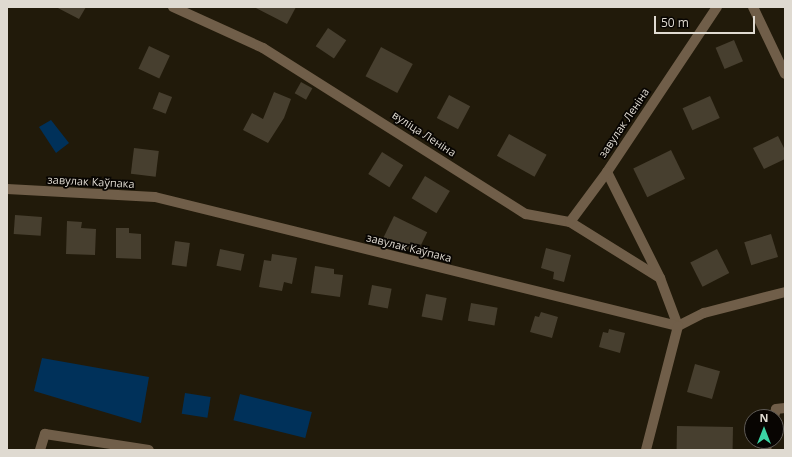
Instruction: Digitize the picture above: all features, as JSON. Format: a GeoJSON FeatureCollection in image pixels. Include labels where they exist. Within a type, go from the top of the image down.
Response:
{"type":"FeatureCollection","features":[{"type":"Feature","properties":{"kind":"street","name":"вуліца Леніна"},"geometry":{"type":"LineString","coordinates":[[173,7],[263,48],[526,214],[570,222],[660,278]]}},
{"type":"Feature","properties":{"kind":"street","name":"завулак Леніна"},"geometry":{"type":"LineString","coordinates":[[678,326],[660,278],[607,172],[717,7]]}},
{"type":"Feature","properties":{"kind":"street"},"geometry":{"type":"LineString","coordinates":[[753,7],[785,74]]}},
{"type":"Feature","properties":{"kind":"street"},"geometry":{"type":"LineString","coordinates":[[570,222],[607,172]]}},
{"type":"Feature","properties":{"kind":"street","name":"завулак Каўпака"},"geometry":{"type":"LineString","coordinates":[[7,189],[156,197],[678,326]]}},
{"type":"Feature","properties":{"kind":"street"},"geometry":{"type":"LineString","coordinates":[[646,450],[678,326],[704,313],[785,292]]}},
{"type":"Feature","properties":{"kind":"street"},"geometry":{"type":"LineString","coordinates":[[40,450],[46,434],[149,450]]}},
{"type":"Feature","properties":{"kind":"water"},"geometry":{"type":"Polygon","coordinates":[[[51,120],[69,143],[56,153],[39,127],[51,120]]]}},
{"type":"Feature","properties":{"kind":"water"},"geometry":{"type":"Polygon","coordinates":[[[42,358],[149,377],[141,423],[34,391],[42,358]]]}},
{"type":"Feature","properties":{"kind":"water"},"geometry":{"type":"Polygon","coordinates":[[[185,393],[211,397],[207,418],[182,414],[185,393]]]}},
{"type":"Feature","properties":{"kind":"water"},"geometry":{"type":"Polygon","coordinates":[[[240,394],[312,412],[305,438],[233,420],[240,394]]]}},
{"type":"Feature","properties":{"kind":"building"},"geometry":{"type":"Polygon","coordinates":[[[56,7],[86,7],[79,19],[56,7]]]}},
{"type":"Feature","properties":{"kind":"building"},"geometry":{"type":"Polygon","coordinates":[[[254,7],[296,7],[287,24],[254,7]]]}},
{"type":"Feature","properties":{"kind":"building"},"geometry":{"type":"Polygon","coordinates":[[[328,28],[346,40],[334,59],[316,46],[328,28]]]}},
{"type":"Feature","properties":{"kind":"building"},"geometry":{"type":"Polygon","coordinates":[[[734,40],[743,61],[725,69],[716,48],[734,40]]]}},
{"type":"Feature","properties":{"kind":"building"},"geometry":{"type":"Polygon","coordinates":[[[149,46],[170,56],[159,78],[138,69],[149,46]]]}},
{"type":"Feature","properties":{"kind":"building"},"geometry":{"type":"Polygon","coordinates":[[[381,47],[413,64],[397,93],[366,76],[381,47]]]}},
{"type":"Feature","properties":{"kind":"building"},"geometry":{"type":"Polygon","coordinates":[[[301,82],[312,88],[306,100],[295,93],[301,82]]]}},
{"type":"Feature","properties":{"kind":"building"},"geometry":{"type":"Polygon","coordinates":[[[159,92],[172,97],[166,114],[153,109],[159,92]]]}},
{"type":"Feature","properties":{"kind":"building"},"geometry":{"type":"Polygon","coordinates":[[[274,92],[291,99],[284,118],[268,143],[243,130],[252,113],[263,119],[274,92]]]}},
{"type":"Feature","properties":{"kind":"building"},"geometry":{"type":"Polygon","coordinates":[[[449,95],[470,106],[458,129],[437,118],[449,95]]]}},
{"type":"Feature","properties":{"kind":"building"},"geometry":{"type":"Polygon","coordinates":[[[710,96],[720,118],[692,130],[683,108],[710,96]]]}},
{"type":"Feature","properties":{"kind":"building"},"geometry":{"type":"Polygon","coordinates":[[[509,134],[547,155],[534,177],[497,156],[509,134]]]}},
{"type":"Feature","properties":{"kind":"building"},"geometry":{"type":"Polygon","coordinates":[[[778,136],[785,150],[785,159],[764,169],[753,148],[778,136]]]}},
{"type":"Feature","properties":{"kind":"building"},"geometry":{"type":"Polygon","coordinates":[[[134,148],[159,151],[156,177],[131,174],[134,148]]]}},
{"type":"Feature","properties":{"kind":"building"},"geometry":{"type":"Polygon","coordinates":[[[671,150],[685,179],[647,197],[633,168],[671,150]]]}},
{"type":"Feature","properties":{"kind":"building"},"geometry":{"type":"Polygon","coordinates":[[[382,152],[403,165],[389,187],[368,174],[382,152]]]}},
{"type":"Feature","properties":{"kind":"building"},"geometry":{"type":"Polygon","coordinates":[[[425,176],[450,191],[436,213],[412,198],[425,176]]]}},
{"type":"Feature","properties":{"kind":"building"},"geometry":{"type":"Polygon","coordinates":[[[15,215],[42,217],[41,236],[14,234],[15,215]]]}},
{"type":"Feature","properties":{"kind":"building"},"geometry":{"type":"Polygon","coordinates":[[[394,216],[427,232],[417,254],[383,238],[394,216]]]}},
{"type":"Feature","properties":{"kind":"building"},"geometry":{"type":"Polygon","coordinates":[[[67,221],[82,222],[81,228],[96,229],[95,255],[66,254],[67,221]]]}},
{"type":"Feature","properties":{"kind":"building"},"geometry":{"type":"Polygon","coordinates":[[[116,228],[129,228],[129,233],[141,234],[141,259],[116,258],[116,228]]]}},
{"type":"Feature","properties":{"kind":"building"},"geometry":{"type":"Polygon","coordinates":[[[771,234],[778,257],[751,265],[744,242],[771,234]]]}},
{"type":"Feature","properties":{"kind":"building"},"geometry":{"type":"Polygon","coordinates":[[[175,241],[190,243],[187,267],[172,265],[175,241]]]}},
{"type":"Feature","properties":{"kind":"building"},"geometry":{"type":"Polygon","coordinates":[[[546,248],[571,255],[564,282],[553,279],[554,272],[541,268],[546,248]]]}},
{"type":"Feature","properties":{"kind":"building"},"geometry":{"type":"Polygon","coordinates":[[[220,249],[244,254],[241,271],[216,266],[220,249]]]}},
{"type":"Feature","properties":{"kind":"building"},"geometry":{"type":"Polygon","coordinates":[[[717,249],[729,273],[703,287],[690,263],[717,249]]]}},
{"type":"Feature","properties":{"kind":"building"},"geometry":{"type":"Polygon","coordinates":[[[272,254],[297,258],[292,284],[284,282],[282,291],[259,287],[264,260],[271,261],[272,254]]]}},
{"type":"Feature","properties":{"kind":"building"},"geometry":{"type":"Polygon","coordinates":[[[315,266],[334,269],[334,274],[343,275],[340,297],[311,293],[315,266]]]}},
{"type":"Feature","properties":{"kind":"building"},"geometry":{"type":"Polygon","coordinates":[[[372,285],[392,289],[388,308],[368,305],[372,285]]]}},
{"type":"Feature","properties":{"kind":"building"},"geometry":{"type":"Polygon","coordinates":[[[426,294],[447,298],[442,321],[422,317],[426,294]]]}},
{"type":"Feature","properties":{"kind":"building"},"geometry":{"type":"Polygon","coordinates":[[[471,303],[498,308],[494,325],[468,321],[471,303]]]}},
{"type":"Feature","properties":{"kind":"building"},"geometry":{"type":"Polygon","coordinates":[[[541,312],[558,317],[552,338],[530,332],[535,316],[539,317],[541,312]]]}},
{"type":"Feature","properties":{"kind":"building"},"geometry":{"type":"Polygon","coordinates":[[[609,329],[625,333],[620,353],[599,347],[603,332],[608,333],[609,329]]]}},
{"type":"Feature","properties":{"kind":"building"},"geometry":{"type":"Polygon","coordinates":[[[695,364],[720,371],[712,399],[687,392],[695,364]]]}},
{"type":"Feature","properties":{"kind":"building"},"geometry":{"type":"Polygon","coordinates":[[[677,426],[733,427],[733,450],[677,450],[677,426]]]}}]}
